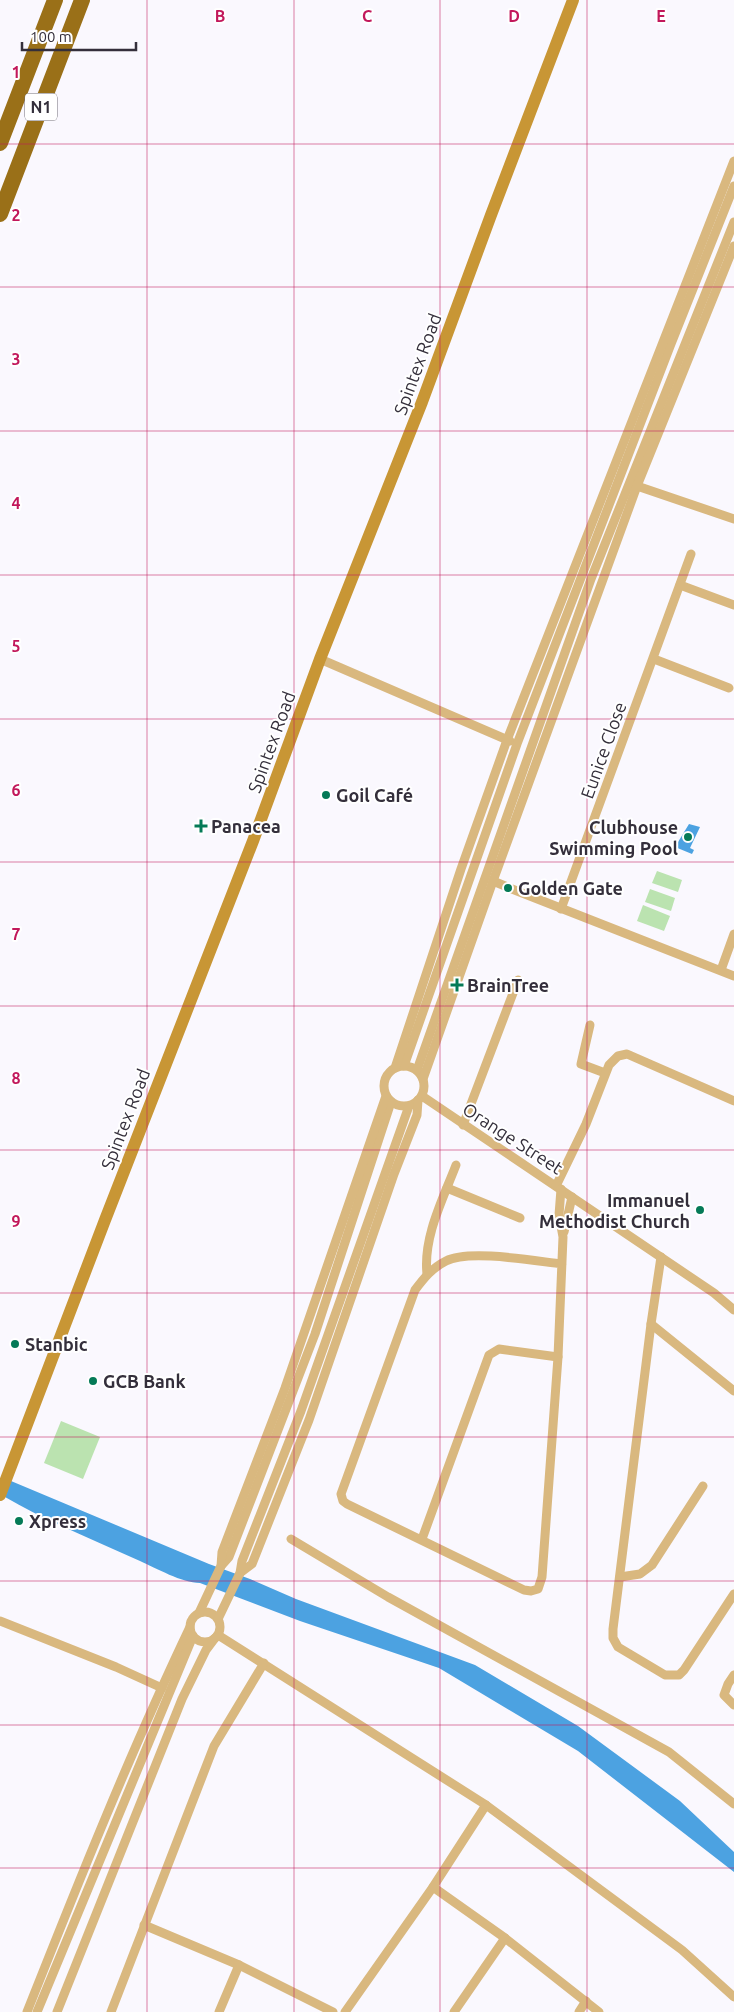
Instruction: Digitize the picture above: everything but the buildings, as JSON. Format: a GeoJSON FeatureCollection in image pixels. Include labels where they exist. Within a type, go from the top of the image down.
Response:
{"type":"FeatureCollection","features":[{"type":"Feature","properties":{"kind":"highway","name":"N1"},"geometry":{"type":"LineString","coordinates":[[0,143],[55,0]]}},
{"type":"Feature","properties":{"kind":"highway","name":"N1"},"geometry":{"type":"LineString","coordinates":[[0,214],[82,0]]}},
{"type":"Feature","properties":{"kind":"main road","name":"Spintex Road"},"geometry":{"type":"LineString","coordinates":[[0,1494],[253,841],[320,659],[422,402],[493,208],[573,0]]}},
{"type":"Feature","properties":{"kind":"street"},"geometry":{"type":"LineString","coordinates":[[399,1067],[461,869],[507,740],[734,161]]}},
{"type":"Feature","properties":{"kind":"street"},"geometry":{"type":"LineString","coordinates":[[37,2012],[191,1631],[192,1619],[199,1613],[221,1566],[222,1552],[285,1388],[389,1099],[384,1082],[388,1074],[399,1067],[517,744],[734,186]]}},
{"type":"Feature","properties":{"kind":"street"},"geometry":{"type":"LineString","coordinates":[[417,1070],[591,580],[734,222]]}},
{"type":"Feature","properties":{"kind":"street"},"geometry":{"type":"LineString","coordinates":[[240,1573],[252,1564],[309,1420],[394,1174],[417,1115],[424,1088],[423,1079],[492,881],[636,486],[733,251]]}},
{"type":"Feature","properties":{"kind":"street"},"geometry":{"type":"LineString","coordinates":[[636,486],[734,519]]}},
{"type":"Feature","properties":{"kind":"street","name":"Eunice Close"},"geometry":{"type":"LineString","coordinates":[[561,909],[691,554]]}},
{"type":"Feature","properties":{"kind":"street"},"geometry":{"type":"LineString","coordinates":[[680,585],[734,605]]}},
{"type":"Feature","properties":{"kind":"street"},"geometry":{"type":"LineString","coordinates":[[320,659],[530,749]]}},
{"type":"Feature","properties":{"kind":"street"},"geometry":{"type":"LineString","coordinates":[[654,659],[729,688]]}},
{"type":"Feature","properties":{"kind":"street"},"geometry":{"type":"LineString","coordinates":[[492,881],[734,976]]}},
{"type":"Feature","properties":{"kind":"street"},"geometry":{"type":"LineString","coordinates":[[721,970],[734,934]]}},
{"type":"Feature","properties":{"kind":"street"},"geometry":{"type":"LineString","coordinates":[[463,1125],[518,980]]}},
{"type":"Feature","properties":{"kind":"street"},"geometry":{"type":"LineString","coordinates":[[590,1025],[582,1064],[606,1073]]}},
{"type":"Feature","properties":{"kind":"street"},"geometry":{"type":"LineString","coordinates":[[562,1264],[466,1256],[447,1260],[427,1274],[415,1290],[341,1494],[343,1501],[347,1504],[524,1590],[531,1591],[538,1589],[542,1577],[558,1356],[562,1264],[563,1238],[559,1187],[609,1064],[618,1056],[627,1054],[734,1101]]}},
{"type":"Feature","properties":{"kind":"street"},"geometry":{"type":"LineString","coordinates":[[399,1067],[417,1070],[423,1079]]}},
{"type":"Feature","properties":{"kind":"street"},"geometry":{"type":"LineString","coordinates":[[218,1619],[240,1573],[242,1561],[300,1412],[409,1106],[420,1098]]}},
{"type":"Feature","properties":{"kind":"street","name":"Orange Street"},"geometry":{"type":"LineString","coordinates":[[420,1098],[559,1187],[714,1292],[734,1310]]}},
{"type":"Feature","properties":{"kind":"street"},"geometry":{"type":"LineString","coordinates":[[389,1099],[400,1106],[409,1106]]}},
{"type":"Feature","properties":{"kind":"street"},"geometry":{"type":"LineString","coordinates":[[427,1274],[425,1257],[432,1230],[456,1165]]}},
{"type":"Feature","properties":{"kind":"street"},"geometry":{"type":"LineString","coordinates":[[447,1188],[520,1218]]}},
{"type":"Feature","properties":{"kind":"street"},"geometry":{"type":"LineString","coordinates":[[563,1238],[572,1197]]}},
{"type":"Feature","properties":{"kind":"street"},"geometry":{"type":"LineString","coordinates":[[661,1257],[613,1629],[615,1644],[665,1675],[678,1674],[684,1670],[734,1594]]}},
{"type":"Feature","properties":{"kind":"street"},"geometry":{"type":"LineString","coordinates":[[651,1324],[734,1391]]}},
{"type":"Feature","properties":{"kind":"street"},"geometry":{"type":"LineString","coordinates":[[422,1539],[489,1355],[498,1349],[558,1356]]}},
{"type":"Feature","properties":{"kind":"street"},"geometry":{"type":"LineString","coordinates":[[620,1577],[640,1574],[652,1565],[703,1486]]}},
{"type":"Feature","properties":{"kind":"street"},"geometry":{"type":"LineString","coordinates":[[291,1539],[388,1597],[669,1752],[734,1804]]}},
{"type":"Feature","properties":{"kind":"street"},"geometry":{"type":"LineString","coordinates":[[57,2012],[182,1699],[206,1650],[216,1637],[220,1627],[218,1619],[208,1612],[199,1613]]}},
{"type":"Feature","properties":{"kind":"street"},"geometry":{"type":"LineString","coordinates":[[0,1621],[116,1667],[162,1688]]}},
{"type":"Feature","properties":{"kind":"street"},"geometry":{"type":"LineString","coordinates":[[191,1631],[196,1639],[206,1642],[216,1637]]}},
{"type":"Feature","properties":{"kind":"street"},"geometry":{"type":"LineString","coordinates":[[28,2012],[61,1927],[162,1688],[191,1631]]}},
{"type":"Feature","properties":{"kind":"street"},"geometry":{"type":"LineString","coordinates":[[216,1637],[264,1663],[486,1805],[682,1950],[734,1998]]}},
{"type":"Feature","properties":{"kind":"street"},"geometry":{"type":"LineString","coordinates":[[111,2012],[214,1746],[264,1663]]}},
{"type":"Feature","properties":{"kind":"street"},"geometry":{"type":"LineString","coordinates":[[734,1675],[728,1684],[724,1696],[734,1705]]}},
{"type":"Feature","properties":{"kind":"street"},"geometry":{"type":"LineString","coordinates":[[345,2012],[433,1887],[486,1805]]}},
{"type":"Feature","properties":{"kind":"street"},"geometry":{"type":"LineString","coordinates":[[433,1887],[505,1938],[599,2012]]}},
{"type":"Feature","properties":{"kind":"street"},"geometry":{"type":"LineString","coordinates":[[144,1925],[238,1966],[333,2012]]}},
{"type":"Feature","properties":{"kind":"street"},"geometry":{"type":"LineString","coordinates":[[454,2012],[505,1938]]}},
{"type":"Feature","properties":{"kind":"street"},"geometry":{"type":"LineString","coordinates":[[219,2012],[238,1966]]}},
{"type":"Feature","properties":{"kind":"street"},"geometry":{"type":"LineString","coordinates":[[579,2012],[586,2001]]}},
{"type":"Feature","properties":{"kind":"green space"},"geometry":{"type":"Polygon","coordinates":[[[657,871],[682,880],[678,892],[652,883],[657,871]]]}},
{"type":"Feature","properties":{"kind":"green space"},"geometry":{"type":"Polygon","coordinates":[[[650,889],[675,898],[671,911],[645,902],[650,889]]]}},
{"type":"Feature","properties":{"kind":"green space"},"geometry":{"type":"Polygon","coordinates":[[[643,905],[670,916],[664,931],[637,921],[643,905]]]}},
{"type":"Feature","properties":{"kind":"green space"},"geometry":{"type":"Polygon","coordinates":[[[61,1421],[100,1437],[83,1479],[44,1463],[61,1421]]]}},
{"type":"Feature","properties":{"kind":"water","name":"Clubhouse Swimming Pool"},"geometry":{"type":"Polygon","coordinates":[[[689,824],[700,827],[690,848],[694,850],[692,854],[675,847],[689,824]]]}},
{"type":"Feature","properties":{"kind":"water"},"geometry":{"type":"Polygon","coordinates":[[[11,1481],[296,1599],[475,1665],[578,1726],[680,1801],[734,1852],[734,1872],[578,1751],[439,1668],[300,1621],[200,1583],[185,1581],[169,1575],[54,1523],[5,1497],[11,1481]]]}},
{"type":"Feature","properties":{"kind":"place","name":"Goil Café"},"geometry":{"type":"Point","coordinates":[326,795]}},
{"type":"Feature","properties":{"kind":"place","name":"Panacea"},"geometry":{"type":"Point","coordinates":[201,826]}},
{"type":"Feature","properties":{"kind":"place","name":"Clubhouse Swimming Pool"},"geometry":{"type":"Point","coordinates":[688,837]}},
{"type":"Feature","properties":{"kind":"place","name":"Golden Gate"},"geometry":{"type":"Point","coordinates":[508,888]}},
{"type":"Feature","properties":{"kind":"place","name":"BrainTree"},"geometry":{"type":"Point","coordinates":[457,985]}},
{"type":"Feature","properties":{"kind":"place","name":"Immanuel Methodist Church"},"geometry":{"type":"Point","coordinates":[700,1210]}},
{"type":"Feature","properties":{"kind":"place","name":"Stanbic"},"geometry":{"type":"Point","coordinates":[15,1344]}},
{"type":"Feature","properties":{"kind":"place","name":"GCB Bank"},"geometry":{"type":"Point","coordinates":[93,1381]}},
{"type":"Feature","properties":{"kind":"place","name":"Xpress"},"geometry":{"type":"Point","coordinates":[19,1521]}}]}
